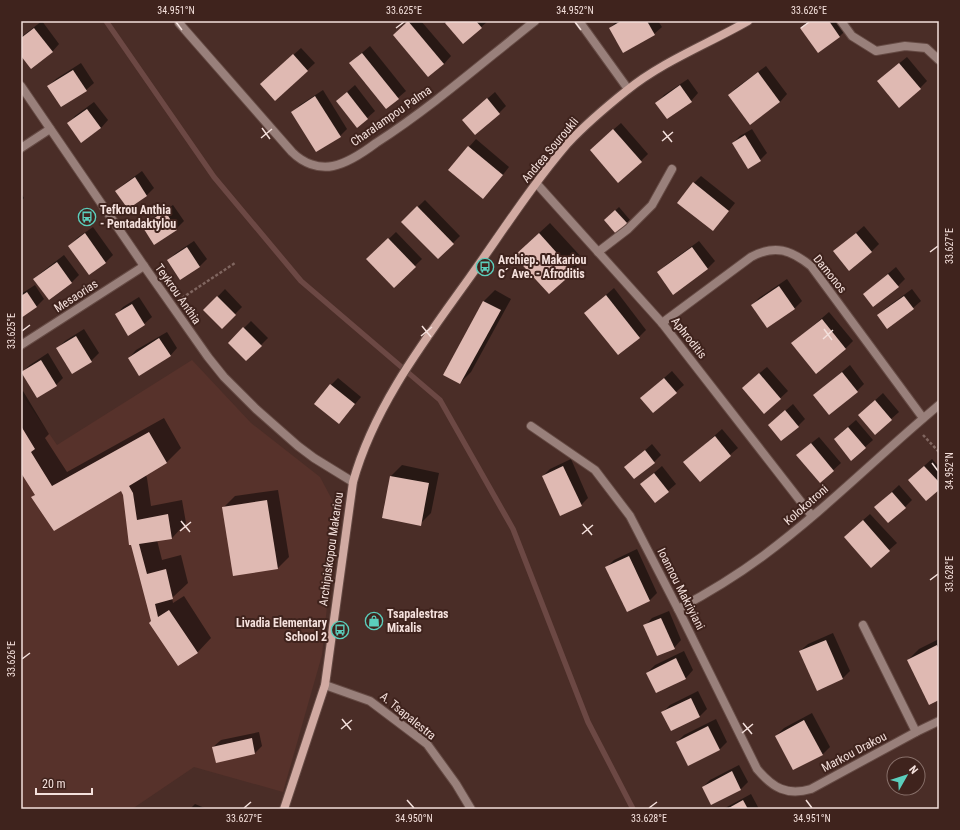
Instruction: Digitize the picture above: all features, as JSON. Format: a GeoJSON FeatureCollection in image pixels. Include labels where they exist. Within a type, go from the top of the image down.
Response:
{"type":"FeatureCollection","features":[{"type":"Feature","properties":{"kind":"main road","name":"Andrea Souroukli"},"geometry":{"type":"LineString","coordinates":[[433,329],[537,184],[578,134],[605,108],[628,89],[671,62],[739,23],[748,21]]}},
{"type":"Feature","properties":{"kind":"main road","name":"Archipiskopou Makariou"},"geometry":{"type":"LineString","coordinates":[[284,809],[325,684],[353,482],[362,452],[380,414],[433,329]]}},
{"type":"Feature","properties":{"kind":"street","name":"Charalampou Palma"},"geometry":{"type":"LineString","coordinates":[[179,23],[299,159],[316,166],[334,166],[344,162],[394,131],[535,21]]}},
{"type":"Feature","properties":{"kind":"street"},"geometry":{"type":"LineString","coordinates":[[579,21],[628,89]]}},
{"type":"Feature","properties":{"kind":"street"},"geometry":{"type":"LineString","coordinates":[[840,21],[852,36],[876,51],[905,46],[926,48],[939,60]]}},
{"type":"Feature","properties":{"kind":"street","name":"Teykrou Anthia"},"geometry":{"type":"LineString","coordinates":[[21,86],[171,305],[224,377],[256,409],[298,446],[353,482]]}},
{"type":"Feature","properties":{"kind":"street"},"geometry":{"type":"LineString","coordinates":[[21,148],[50,129]]}},
{"type":"Feature","properties":{"kind":"street"},"geometry":{"type":"LineString","coordinates":[[598,252],[628,229],[652,205],[672,169]]}},
{"type":"Feature","properties":{"kind":"street","name":"Aphroditis"},"geometry":{"type":"LineString","coordinates":[[537,184],[662,323],[812,516]]}},
{"type":"Feature","properties":{"kind":"street","name":"Damonos"},"geometry":{"type":"LineString","coordinates":[[662,323],[751,257],[760,252],[770,250],[791,253],[811,266],[923,418]]}},
{"type":"Feature","properties":{"kind":"street","name":"Mesaorias"},"geometry":{"type":"LineString","coordinates":[[21,345],[144,266]]}},
{"type":"Feature","properties":{"kind":"street","name":"Kolokotroni"},"geometry":{"type":"LineString","coordinates":[[678,609],[714,590],[764,555],[812,516],[939,405]]}},
{"type":"Feature","properties":{"kind":"street","name":"Ioannou Makriyiani"},"geometry":{"type":"LineString","coordinates":[[531,426],[595,470],[630,516],[758,769],[768,782],[779,788]]}},
{"type":"Feature","properties":{"kind":"street"},"geometry":{"type":"LineString","coordinates":[[863,625],[916,732]]}},
{"type":"Feature","properties":{"kind":"street","name":"A. Tsapalestra"},"geometry":{"type":"LineString","coordinates":[[325,684],[370,701],[426,744],[456,784],[471,809]]}},
{"type":"Feature","properties":{"kind":"street","name":"Markou Drakou"},"geometry":{"type":"LineString","coordinates":[[779,788],[794,792],[811,788],[939,721]]}},
{"type":"Feature","properties":{"kind":"path"},"geometry":{"type":"LineString","coordinates":[[171,305],[235,264]]}},
{"type":"Feature","properties":{"kind":"path"},"geometry":{"type":"LineString","coordinates":[[914,426],[939,452]]}},
{"type":"Feature","properties":{"kind":"shaded area"},"geometry":{"type":"Polygon","coordinates":[[[192,360],[251,423],[320,477],[337,509],[322,655],[283,792],[194,767],[132,809],[21,809],[21,393],[57,445],[192,360]]]}},
{"type":"Feature","properties":{"kind":"building"},"geometry":{"type":"Polygon","coordinates":[[[408,21],[444,64],[428,77],[393,35],[408,21]]]}},
{"type":"Feature","properties":{"kind":"building"},"geometry":{"type":"Polygon","coordinates":[[[447,21],[476,21],[482,28],[463,44],[445,23],[447,21]]]}},
{"type":"Feature","properties":{"kind":"building"},"geometry":{"type":"Polygon","coordinates":[[[621,21],[647,21],[655,35],[623,53],[609,28],[621,21]]]}},
{"type":"Feature","properties":{"kind":"building"},"geometry":{"type":"Polygon","coordinates":[[[810,21],[829,21],[840,37],[818,53],[800,28],[810,21]]]}},
{"type":"Feature","properties":{"kind":"building"},"geometry":{"type":"Polygon","coordinates":[[[34,28],[53,52],[31,69],[21,56],[21,38],[34,28]]]}},
{"type":"Feature","properties":{"kind":"building"},"geometry":{"type":"Polygon","coordinates":[[[362,53],[399,99],[386,109],[349,63],[362,53]]]}},
{"type":"Feature","properties":{"kind":"building"},"geometry":{"type":"Polygon","coordinates":[[[293,54],[308,71],[275,101],[260,84],[293,54]]]}},
{"type":"Feature","properties":{"kind":"building"},"geometry":{"type":"Polygon","coordinates":[[[899,63],[921,89],[899,108],[877,81],[899,63]]]}},
{"type":"Feature","properties":{"kind":"building"},"geometry":{"type":"Polygon","coordinates":[[[73,70],[87,91],[61,107],[47,86],[73,70]]]}},
{"type":"Feature","properties":{"kind":"building"},"geometry":{"type":"Polygon","coordinates":[[[758,72],[780,102],[750,125],[728,95],[758,72]]]}},
{"type":"Feature","properties":{"kind":"building"},"geometry":{"type":"Polygon","coordinates":[[[680,85],[692,102],[667,119],[655,103],[680,85]]]}},
{"type":"Feature","properties":{"kind":"building"},"geometry":{"type":"Polygon","coordinates":[[[347,92],[368,119],[357,128],[336,101],[347,92]]]}},
{"type":"Feature","properties":{"kind":"building"},"geometry":{"type":"Polygon","coordinates":[[[315,96],[341,137],[316,152],[291,112],[315,96]]]}},
{"type":"Feature","properties":{"kind":"building"},"geometry":{"type":"Polygon","coordinates":[[[487,98],[500,114],[475,135],[462,120],[487,98]]]}},
{"type":"Feature","properties":{"kind":"building"},"geometry":{"type":"Polygon","coordinates":[[[87,109],[101,128],[81,143],[67,123],[87,109]]]}},
{"type":"Feature","properties":{"kind":"building"},"geometry":{"type":"Polygon","coordinates":[[[613,129],[642,162],[618,183],[590,150],[613,129]]]}},
{"type":"Feature","properties":{"kind":"building"},"geometry":{"type":"Polygon","coordinates":[[[745,135],[761,161],[748,169],[732,143],[745,135]]]}},
{"type":"Feature","properties":{"kind":"building"},"geometry":{"type":"Polygon","coordinates":[[[468,146],[503,175],[483,199],[448,170],[468,146]]]}},
{"type":"Feature","properties":{"kind":"building"},"geometry":{"type":"Polygon","coordinates":[[[135,177],[147,196],[128,209],[115,191],[135,177]]]}},
{"type":"Feature","properties":{"kind":"building"},"geometry":{"type":"Polygon","coordinates":[[[693,182],[729,211],[713,231],[677,203],[693,182]]]}},
{"type":"Feature","properties":{"kind":"building"},"geometry":{"type":"Polygon","coordinates":[[[417,206],[454,244],[438,259],[401,222],[417,206]]]}},
{"type":"Feature","properties":{"kind":"building"},"geometry":{"type":"Polygon","coordinates":[[[615,210],[628,224],[616,234],[604,220],[615,210]]]}},
{"type":"Feature","properties":{"kind":"building"},"geometry":{"type":"Polygon","coordinates":[[[165,211],[177,230],[154,245],[142,226],[165,211]]]}},
{"type":"Feature","properties":{"kind":"building"},"geometry":{"type":"Polygon","coordinates":[[[85,233],[106,263],[89,275],[68,246],[85,233]]]}},
{"type":"Feature","properties":{"kind":"building"},"geometry":{"type":"Polygon","coordinates":[[[539,233],[574,272],[549,294],[514,256],[539,233]]]}},
{"type":"Feature","properties":{"kind":"building"},"geometry":{"type":"Polygon","coordinates":[[[856,233],[872,252],[849,271],[833,251],[856,233]]]}},
{"type":"Feature","properties":{"kind":"building"},"geometry":{"type":"Polygon","coordinates":[[[388,238],[416,267],[394,288],[366,259],[388,238]]]}},
{"type":"Feature","properties":{"kind":"building"},"geometry":{"type":"Polygon","coordinates":[[[187,247],[200,267],[180,280],[167,260],[187,247]]]}},
{"type":"Feature","properties":{"kind":"building"},"geometry":{"type":"Polygon","coordinates":[[[692,247],[708,269],[673,295],[657,272],[692,247]]]}},
{"type":"Feature","properties":{"kind":"building"},"geometry":{"type":"Polygon","coordinates":[[[57,262],[72,283],[49,300],[33,279],[57,262]]]}},
{"type":"Feature","properties":{"kind":"building"},"geometry":{"type":"Polygon","coordinates":[[[888,274],[899,287],[873,307],[863,294],[888,274]]]}},
{"type":"Feature","properties":{"kind":"building"},"geometry":{"type":"Polygon","coordinates":[[[779,286],[795,309],[767,328],[751,305],[779,286]]]}},
{"type":"Feature","properties":{"kind":"building"},"geometry":{"type":"Polygon","coordinates":[[[27,292],[37,307],[21,318],[21,296],[27,292]]]}},
{"type":"Feature","properties":{"kind":"building"},"geometry":{"type":"Polygon","coordinates":[[[606,295],[640,338],[618,355],[584,313],[606,295]]]}},
{"type":"Feature","properties":{"kind":"building"},"geometry":{"type":"Polygon","coordinates":[[[217,296],[236,315],[222,329],[203,310],[217,296]]]}},
{"type":"Feature","properties":{"kind":"building"},"geometry":{"type":"Polygon","coordinates":[[[904,296],[914,309],[887,329],[877,315],[904,296]]]}},
{"type":"Feature","properties":{"kind":"building"},"geometry":{"type":"Polygon","coordinates":[[[483,301],[501,310],[460,384],[443,375],[483,301]]]}},
{"type":"Feature","properties":{"kind":"building"},"geometry":{"type":"Polygon","coordinates":[[[132,304],[145,325],[128,336],[115,314],[132,304]]]}},
{"type":"Feature","properties":{"kind":"building"},"geometry":{"type":"Polygon","coordinates":[[[822,319],[846,349],[816,374],[791,343],[822,319]]]}},
{"type":"Feature","properties":{"kind":"building"},"geometry":{"type":"Polygon","coordinates":[[[243,327],[262,346],[246,361],[228,343],[243,327]]]}},
{"type":"Feature","properties":{"kind":"building"},"geometry":{"type":"Polygon","coordinates":[[[76,336],[92,362],[72,374],[56,348],[76,336]]]}},
{"type":"Feature","properties":{"kind":"building"},"geometry":{"type":"Polygon","coordinates":[[[159,338],[171,356],[139,376],[128,358],[159,338]]]}},
{"type":"Feature","properties":{"kind":"building"},"geometry":{"type":"Polygon","coordinates":[[[41,360],[57,386],[37,398],[21,372],[41,360]]]}},
{"type":"Feature","properties":{"kind":"building"},"geometry":{"type":"Polygon","coordinates":[[[842,372],[858,392],[829,415],[813,395],[842,372]]]}},
{"type":"Feature","properties":{"kind":"building"},"geometry":{"type":"Polygon","coordinates":[[[759,373],[781,399],[764,414],[742,388],[759,373]]]}},
{"type":"Feature","properties":{"kind":"building"},"geometry":{"type":"Polygon","coordinates":[[[664,378],[677,393],[653,413],[640,398],[664,378]]]}},
{"type":"Feature","properties":{"kind":"building"},"geometry":{"type":"Polygon","coordinates":[[[330,384],[355,404],[339,424],[314,404],[330,384]]]}},
{"type":"Feature","properties":{"kind":"building"},"geometry":{"type":"Polygon","coordinates":[[[875,400],[892,420],[875,435],[858,415],[875,400]]]}},
{"type":"Feature","properties":{"kind":"building"},"geometry":{"type":"Polygon","coordinates":[[[785,410],[799,427],[781,441],[768,425],[785,410]]]}},
{"type":"Feature","properties":{"kind":"building"},"geometry":{"type":"Polygon","coordinates":[[[21,426],[35,449],[31,452],[52,486],[149,432],[167,463],[129,486],[133,493],[137,520],[168,514],[172,539],[139,544],[147,574],[166,569],[173,599],[155,604],[158,617],[169,610],[198,653],[178,666],[149,623],[151,621],[131,545],[129,545],[123,495],[121,491],[54,531],[31,497],[35,495],[21,473],[21,426]]]}},
{"type":"Feature","properties":{"kind":"building"},"geometry":{"type":"Polygon","coordinates":[[[848,427],[866,448],[851,461],[834,439],[848,427]]]}},
{"type":"Feature","properties":{"kind":"building"},"geometry":{"type":"Polygon","coordinates":[[[715,436],[731,456],[700,482],[683,462],[715,436]]]}},
{"type":"Feature","properties":{"kind":"building"},"geometry":{"type":"Polygon","coordinates":[[[811,443],[834,471],[820,483],[796,455],[811,443]]]}},
{"type":"Feature","properties":{"kind":"building"},"geometry":{"type":"Polygon","coordinates":[[[645,450],[655,463],[634,479],[624,467],[645,450]]]}},
{"type":"Feature","properties":{"kind":"building"},"geometry":{"type":"Polygon","coordinates":[[[563,466],[582,506],[560,516],[542,476],[563,466]]]}},
{"type":"Feature","properties":{"kind":"building"},"geometry":{"type":"Polygon","coordinates":[[[924,466],[939,482],[939,490],[926,501],[908,480],[924,466]]]}},
{"type":"Feature","properties":{"kind":"building"},"geometry":{"type":"Polygon","coordinates":[[[654,473],[669,492],[655,503],[640,484],[654,473]]]}},
{"type":"Feature","properties":{"kind":"building"},"geometry":{"type":"Polygon","coordinates":[[[390,476],[429,483],[421,526],[382,518],[390,476]]]}},
{"type":"Feature","properties":{"kind":"building"},"geometry":{"type":"Polygon","coordinates":[[[892,492],[906,508],[888,523],[874,507],[892,492]]]}},
{"type":"Feature","properties":{"kind":"building"},"geometry":{"type":"Polygon","coordinates":[[[267,500],[278,569],[233,576],[222,507],[267,500]]]}},
{"type":"Feature","properties":{"kind":"building"},"geometry":{"type":"Polygon","coordinates":[[[863,520],[890,551],[871,568],[844,537],[863,520]]]}},
{"type":"Feature","properties":{"kind":"building"},"geometry":{"type":"Polygon","coordinates":[[[629,556],[650,601],[627,612],[605,567],[629,556]]]}},
{"type":"Feature","properties":{"kind":"building"},"geometry":{"type":"Polygon","coordinates":[[[661,618],[675,649],[657,656],[643,625],[661,618]]]}},
{"type":"Feature","properties":{"kind":"building"},"geometry":{"type":"Polygon","coordinates":[[[826,640],[843,679],[817,691],[799,651],[826,640]]]}},
{"type":"Feature","properties":{"kind":"building"},"geometry":{"type":"Polygon","coordinates":[[[937,645],[939,650],[939,700],[929,705],[907,660],[937,645]]]}},
{"type":"Feature","properties":{"kind":"building"},"geometry":{"type":"Polygon","coordinates":[[[676,658],[686,679],[656,693],[646,673],[676,658]]]}},
{"type":"Feature","properties":{"kind":"building"},"geometry":{"type":"Polygon","coordinates":[[[691,698],[700,717],[671,731],[661,712],[691,698]]]}},
{"type":"Feature","properties":{"kind":"building"},"geometry":{"type":"Polygon","coordinates":[[[804,720],[823,755],[793,770],[775,736],[804,720]]]}},
{"type":"Feature","properties":{"kind":"building"},"geometry":{"type":"Polygon","coordinates":[[[708,726],[720,750],[688,766],[676,742],[708,726]]]}},
{"type":"Feature","properties":{"kind":"building"},"geometry":{"type":"Polygon","coordinates":[[[252,738],[255,754],[216,763],[212,747],[252,738]]]}},
{"type":"Feature","properties":{"kind":"building"},"geometry":{"type":"Polygon","coordinates":[[[732,771],[741,790],[711,805],[702,787],[732,771]]]}},
{"type":"Feature","properties":{"kind":"building"},"geometry":{"type":"Polygon","coordinates":[[[743,800],[748,809],[727,809],[743,800]]]}},
{"type":"Feature","properties":{"kind":"waterway"},"geometry":{"type":"LineString","coordinates":[[106,21],[214,177],[301,281],[440,400],[513,529],[588,722],[633,809]]}},
{"type":"Feature","properties":{"kind":"place","name":"Tefkrou Anthia - Pentadaktylou"},"geometry":{"type":"Point","coordinates":[87,217]}},
{"type":"Feature","properties":{"kind":"place","name":"Archiep. Makariou C´ Ave. - Afroditis"},"geometry":{"type":"Point","coordinates":[485,267]}},
{"type":"Feature","properties":{"kind":"place","name":"Tsapalestras Mixalis"},"geometry":{"type":"Point","coordinates":[374,621]}},
{"type":"Feature","properties":{"kind":"place","name":"Livadia Elementary School 2"},"geometry":{"type":"Point","coordinates":[340,630]}}]}
